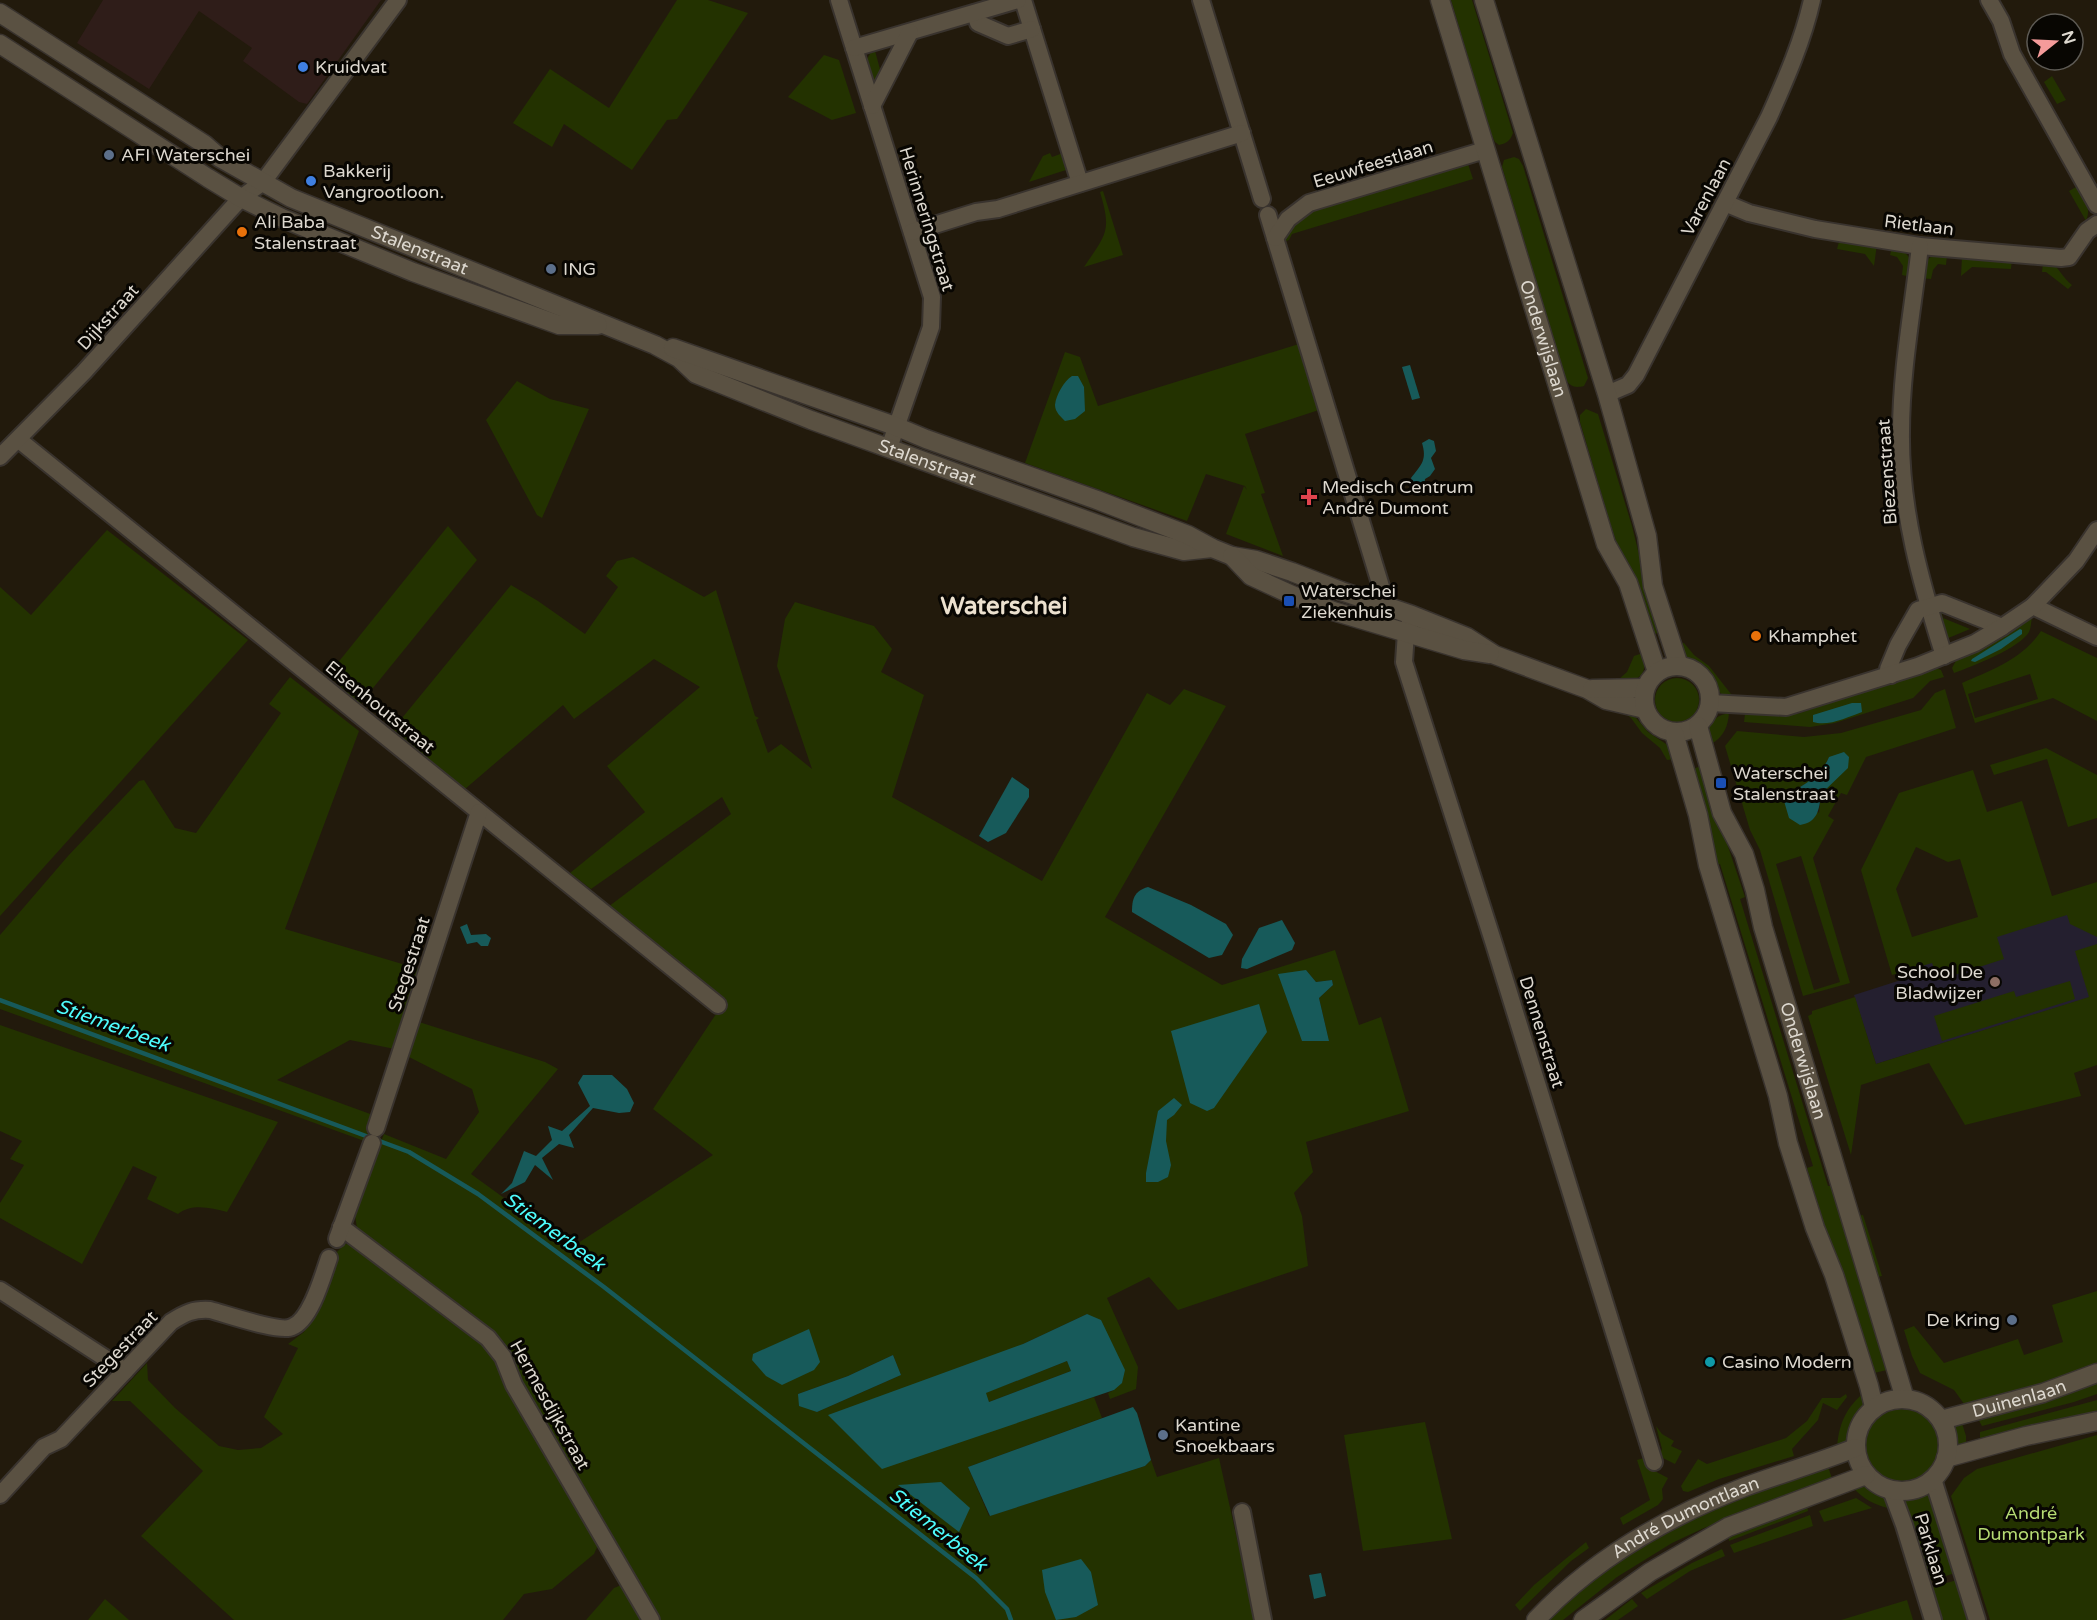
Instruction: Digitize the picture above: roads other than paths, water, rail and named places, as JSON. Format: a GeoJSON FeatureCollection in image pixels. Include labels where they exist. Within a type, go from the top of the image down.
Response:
{"type":"FeatureCollection","features":[{"type":"Feature","properties":{"kind":"main road","name":"Onderwijslaan"},"geometry":{"type":"LineString","coordinates":[[1440,0],[1480,152],[1606,544],[1628,583],[1657,672]]}},
{"type":"Feature","properties":{"kind":"main road"},"geometry":{"type":"LineString","coordinates":[[1484,0],[1607,394],[1647,536],[1653,586],[1679,666]]}},
{"type":"Feature","properties":{"kind":"main road","name":"Stalenstraat"},"geometry":{"type":"LineString","coordinates":[[0,13],[204,144],[220,159],[301,202],[591,318],[602,326],[655,345],[679,358],[696,374],[810,420],[1133,537],[1184,551],[1212,548]]}},
{"type":"Feature","properties":{"kind":"main road","name":"Stalenstraat"},"geometry":{"type":"LineString","coordinates":[[0,44],[190,166],[242,198],[282,218],[413,272],[559,325],[602,326]]}},
{"type":"Feature","properties":{"kind":"main road"},"geometry":{"type":"LineString","coordinates":[[190,166],[204,144]]}},
{"type":"Feature","properties":{"kind":"main road"},"geometry":{"type":"LineString","coordinates":[[413,272],[421,251]]}},
{"type":"Feature","properties":{"kind":"main road","name":"Stalenstraat"},"geometry":{"type":"LineString","coordinates":[[655,345],[672,347],[896,426],[926,439],[1117,507],[1200,540],[1232,556],[1256,560],[1383,604],[1467,637],[1495,655]]}},
{"type":"Feature","properties":{"kind":"main road"},"geometry":{"type":"LineString","coordinates":[[810,420],[817,399]]}},
{"type":"Feature","properties":{"kind":"main road","name":"Stalenstraat"},"geometry":{"type":"LineString","coordinates":[[1232,556],[1251,576],[1292,595],[1464,650],[1495,655],[1587,689],[1606,700],[1645,710]]}},
{"type":"Feature","properties":{"kind":"main road"},"geometry":{"type":"LineString","coordinates":[[1679,666],[1690,668],[1706,682],[1710,693],[1710,703],[1706,716],[1698,726],[1687,732],[1674,733],[1661,729],[1651,721],[1645,710],[1643,699],[1645,688],[1657,672],[1668,667],[1679,666]]}},
{"type":"Feature","properties":{"kind":"main road","name":"Stalenstraat"},"geometry":{"type":"LineString","coordinates":[[1587,689],[1645,688]]}},
{"type":"Feature","properties":{"kind":"main road","name":"Onderwijslaan"},"geometry":{"type":"LineString","coordinates":[[1698,726],[1722,813],[1744,854],[1763,927],[1905,1399]]}},
{"type":"Feature","properties":{"kind":"main road","name":"Onderwijslaan"},"geometry":{"type":"LineString","coordinates":[[1674,733],[1698,815],[1708,865],[1778,1096],[1788,1143],[1815,1228],[1834,1275],[1874,1407]]}},
{"type":"Feature","properties":{"kind":"main road","name":"Duinenlaan"},"geometry":{"type":"LineString","coordinates":[[1941,1420],[2043,1393],[2097,1373]]}},
{"type":"Feature","properties":{"kind":"main road"},"geometry":{"type":"LineString","coordinates":[[1905,1399],[1919,1402],[1931,1409],[1941,1420],[1948,1445],[1946,1458],[1933,1479],[1920,1487],[1906,1491],[1891,1490],[1866,1475],[1855,1448],[1857,1433],[1863,1419],[1874,1407],[1889,1400],[1905,1399]]}},
{"type":"Feature","properties":{"kind":"main road"},"geometry":{"type":"LineString","coordinates":[[1946,1458],[2026,1436],[2097,1421]]}},
{"type":"Feature","properties":{"kind":"main road","name":"André Dumontlaan"},"geometry":{"type":"LineString","coordinates":[[1536,1620],[1596,1564],[1682,1514],[1744,1487],[1855,1448]]}},
{"type":"Feature","properties":{"kind":"main road","name":"André Dumontlaan"},"geometry":{"type":"LineString","coordinates":[[1583,1620],[1650,1572],[1728,1527],[1866,1475]]}},
{"type":"Feature","properties":{"kind":"street","name":"Dijkstraat"},"geometry":{"type":"LineString","coordinates":[[0,458],[84,372],[242,198],[263,182],[398,0]]}},
{"type":"Feature","properties":{"kind":"street","name":"Herinneringstraat"},"geometry":{"type":"LineString","coordinates":[[839,0],[932,297],[931,327],[889,448]]}},
{"type":"Feature","properties":{"kind":"street"},"geometry":{"type":"LineString","coordinates":[[854,48],[1018,0]]}},
{"type":"Feature","properties":{"kind":"street"},"geometry":{"type":"LineString","coordinates":[[1023,0],[1080,183]]}},
{"type":"Feature","properties":{"kind":"street"},"geometry":{"type":"LineString","coordinates":[[1201,0],[1383,593],[1378,624]]}},
{"type":"Feature","properties":{"kind":"street","name":"Varenlaan"},"geometry":{"type":"LineString","coordinates":[[1607,394],[1628,385],[1636,375],[1784,84],[1807,21],[1812,0]]}},
{"type":"Feature","properties":{"kind":"street"},"geometry":{"type":"LineString","coordinates":[[1989,0],[2001,21],[2012,54],[2097,205]]}},
{"type":"Feature","properties":{"kind":"street"},"geometry":{"type":"LineString","coordinates":[[975,13],[978,24],[1008,36],[1032,29]]}},
{"type":"Feature","properties":{"kind":"street"},"geometry":{"type":"LineString","coordinates":[[872,106],[910,32]]}},
{"type":"Feature","properties":{"kind":"street"},"geometry":{"type":"LineString","coordinates":[[912,232],[976,212],[998,209],[1242,133]]}},
{"type":"Feature","properties":{"kind":"street","name":"Eeuwfeestlaan"},"geometry":{"type":"LineString","coordinates":[[1275,238],[1288,219],[1309,203],[1480,152]]}},
{"type":"Feature","properties":{"kind":"street","name":"Rietlaan"},"geometry":{"type":"LineString","coordinates":[[1725,203],[1749,213],[1815,229],[1920,246],[2061,258],[2069,257],[2087,231],[2097,224]]}},
{"type":"Feature","properties":{"kind":"street","name":"Biezenstraat"},"geometry":{"type":"LineString","coordinates":[[1920,246],[1904,386],[1901,433],[1903,477],[1916,561],[1944,656]]}},
{"type":"Feature","properties":{"kind":"street","name":"Elsenhoutstraat"},"geometry":{"type":"LineString","coordinates":[[19,440],[717,1005]]}},
{"type":"Feature","properties":{"kind":"street"},"geometry":{"type":"LineString","coordinates":[[1710,703],[1780,708],[1891,675],[1975,643],[2033,606],[2076,561],[2097,530]]}},
{"type":"Feature","properties":{"kind":"street"},"geometry":{"type":"LineString","coordinates":[[1891,675],[1888,669],[1918,610],[1942,603],[2002,627]]}},
{"type":"Feature","properties":{"kind":"street"},"geometry":{"type":"LineString","coordinates":[[2033,606],[2097,637]]}},
{"type":"Feature","properties":{"kind":"street","name":"Dennenstraat"},"geometry":{"type":"LineString","coordinates":[[1412,615],[1406,632],[1404,662],[1491,934],[1654,1462]]}},
{"type":"Feature","properties":{"kind":"street","name":"Stegestraat"},"geometry":{"type":"LineString","coordinates":[[339,1233],[374,1136],[479,812]]}},
{"type":"Feature","properties":{"kind":"street","name":"Hermesdijkstraat"},"geometry":{"type":"LineString","coordinates":[[339,1233],[488,1338],[503,1357],[514,1385],[651,1620]]}},
{"type":"Feature","properties":{"kind":"street","name":"Stegestraat"},"geometry":{"type":"LineString","coordinates":[[0,1495],[44,1446],[61,1439],[171,1322],[187,1312],[198,1310],[279,1329],[293,1327],[304,1317],[313,1301],[329,1258]]}},
{"type":"Feature","properties":{"kind":"street"},"geometry":{"type":"LineString","coordinates":[[0,1290],[125,1371]]}},
{"type":"Feature","properties":{"kind":"street","name":"Parklaan"},"geometry":{"type":"LineString","coordinates":[[1933,1479],[1977,1620]]}},
{"type":"Feature","properties":{"kind":"street","name":"Parklaan"},"geometry":{"type":"LineString","coordinates":[[1891,1490],[1933,1620]]}},
{"type":"Feature","properties":{"kind":"street"},"geometry":{"type":"LineString","coordinates":[[1242,1512],[1263,1620]]}},
{"type":"Feature","properties":{"kind":"water"},"geometry":{"type":"Polygon","coordinates":[[[1410,365],[1420,398],[1412,400],[1402,367],[1410,365]]]}},
{"type":"Feature","properties":{"kind":"water"},"geometry":{"type":"Polygon","coordinates":[[[1072,376],[1078,376],[1084,387],[1085,411],[1075,419],[1065,421],[1057,412],[1055,405],[1061,389],[1072,376]]]}},
{"type":"Feature","properties":{"kind":"water"},"geometry":{"type":"Polygon","coordinates":[[[1429,439],[1434,441],[1436,451],[1431,458],[1435,469],[1425,479],[1424,489],[1416,493],[1411,478],[1422,462],[1424,454],[1422,443],[1429,439]]]}},
{"type":"Feature","properties":{"kind":"water"},"geometry":{"type":"Polygon","coordinates":[[[2020,629],[2022,634],[2001,649],[1975,662],[1971,661],[1972,659],[2020,629]]]}},
{"type":"Feature","properties":{"kind":"water"},"geometry":{"type":"Polygon","coordinates":[[[1852,703],[1861,703],[1862,712],[1831,722],[1813,722],[1813,715],[1852,703]]]}},
{"type":"Feature","properties":{"kind":"water"},"geometry":{"type":"Polygon","coordinates":[[[1844,752],[1849,757],[1848,768],[1821,794],[1814,818],[1800,825],[1789,818],[1784,801],[1790,794],[1814,778],[1829,757],[1844,752]]]}},
{"type":"Feature","properties":{"kind":"water"},"geometry":{"type":"Polygon","coordinates":[[[1012,777],[1029,789],[1029,797],[1006,833],[988,842],[979,836],[1012,777]]]}},
{"type":"Feature","properties":{"kind":"water"},"geometry":{"type":"Polygon","coordinates":[[[1148,887],[1191,905],[1226,924],[1233,935],[1222,955],[1209,958],[1132,912],[1135,896],[1148,887]]]}},
{"type":"Feature","properties":{"kind":"water"},"geometry":{"type":"Polygon","coordinates":[[[1282,920],[1295,943],[1292,950],[1247,969],[1241,968],[1242,959],[1259,928],[1282,920]]]}},
{"type":"Feature","properties":{"kind":"water"},"geometry":{"type":"Polygon","coordinates":[[[467,924],[471,935],[486,934],[491,938],[488,946],[481,946],[477,942],[467,944],[460,927],[467,924]]]}},
{"type":"Feature","properties":{"kind":"water"},"geometry":{"type":"Polygon","coordinates":[[[1306,970],[1316,982],[1332,980],[1333,985],[1319,998],[1329,1041],[1302,1041],[1278,974],[1306,970]]]}},
{"type":"Feature","properties":{"kind":"water"},"geometry":{"type":"Polygon","coordinates":[[[1259,1004],[1267,1032],[1214,1108],[1207,1111],[1190,1103],[1171,1031],[1259,1004]]]}},
{"type":"Feature","properties":{"kind":"water"},"geometry":{"type":"Polygon","coordinates":[[[583,1075],[612,1075],[627,1089],[634,1103],[630,1112],[619,1113],[593,1108],[569,1135],[574,1148],[559,1144],[542,1158],[553,1180],[535,1165],[525,1182],[501,1194],[512,1183],[524,1151],[536,1156],[552,1140],[548,1126],[562,1131],[590,1106],[578,1083],[583,1075]]]}},
{"type":"Feature","properties":{"kind":"water"},"geometry":{"type":"Polygon","coordinates":[[[1174,1098],[1182,1105],[1167,1120],[1166,1141],[1171,1165],[1168,1177],[1158,1182],[1146,1182],[1158,1111],[1174,1098]]]}},
{"type":"Feature","properties":{"kind":"water"},"geometry":{"type":"Polygon","coordinates":[[[1087,1314],[1101,1320],[1125,1370],[1122,1383],[1114,1390],[882,1469],[828,1415],[1023,1344],[1087,1314]],[[1067,1361],[986,1393],[989,1402],[1071,1371],[1067,1361]]]}},
{"type":"Feature","properties":{"kind":"water"},"geometry":{"type":"Polygon","coordinates":[[[809,1329],[820,1362],[814,1370],[782,1385],[766,1376],[752,1360],[753,1354],[809,1329]]]}},
{"type":"Feature","properties":{"kind":"water"},"geometry":{"type":"Polygon","coordinates":[[[893,1355],[901,1375],[817,1412],[799,1406],[798,1394],[848,1376],[893,1355]]]}},
{"type":"Feature","properties":{"kind":"water"},"geometry":{"type":"Polygon","coordinates":[[[1133,1407],[1137,1413],[1151,1460],[1145,1466],[990,1516],[968,1467],[1133,1407]]]}},
{"type":"Feature","properties":{"kind":"water"},"geometry":{"type":"Polygon","coordinates":[[[941,1482],[970,1508],[959,1532],[898,1485],[941,1482]]]}},
{"type":"Feature","properties":{"kind":"water"},"geometry":{"type":"Polygon","coordinates":[[[1081,1559],[1091,1572],[1098,1605],[1076,1617],[1056,1620],[1045,1592],[1042,1570],[1081,1559]]]}},
{"type":"Feature","properties":{"kind":"water"},"geometry":{"type":"Polygon","coordinates":[[[1321,1573],[1326,1596],[1314,1599],[1309,1575],[1321,1573]]]}},
{"type":"Feature","properties":{"kind":"waterway","name":"Stiemerbeek"},"geometry":{"type":"LineString","coordinates":[[0,1000],[409,1152],[478,1194],[604,1287],[976,1578],[1007,1609],[1011,1620]]}},
{"type":"Feature","properties":{"kind":"place","name":"Kruidvat"},"geometry":{"type":"Point","coordinates":[303,67]}},
{"type":"Feature","properties":{"kind":"place","name":"AFI Waterschei"},"geometry":{"type":"Point","coordinates":[109,155]}},
{"type":"Feature","properties":{"kind":"place","name":"Bakkerij Vangrootloon."},"geometry":{"type":"Point","coordinates":[311,181]}},
{"type":"Feature","properties":{"kind":"place","name":"Ali Baba Stalenstraat"},"geometry":{"type":"Point","coordinates":[242,232]}},
{"type":"Feature","properties":{"kind":"place","name":"ING"},"geometry":{"type":"Point","coordinates":[551,269]}},
{"type":"Feature","properties":{"kind":"place","name":"Medisch Centrum André Dumont"},"geometry":{"type":"Point","coordinates":[1309,497]}},
{"type":"Feature","properties":{"kind":"place","name":"Waterschei Ziekenhuis"},"geometry":{"type":"Point","coordinates":[1289,601]}},
{"type":"Feature","properties":{"kind":"place","name":"Khamphet"},"geometry":{"type":"Point","coordinates":[1756,636]}},
{"type":"Feature","properties":{"kind":"place","name":"Waterschei Stalenstraat"},"geometry":{"type":"Point","coordinates":[1721,783]}},
{"type":"Feature","properties":{"kind":"place","name":"School De Bladwijzer"},"geometry":{"type":"Point","coordinates":[1995,982]}},
{"type":"Feature","properties":{"kind":"place","name":"De Kring"},"geometry":{"type":"Point","coordinates":[2012,1320]}},
{"type":"Feature","properties":{"kind":"place","name":"Casino Modern"},"geometry":{"type":"Point","coordinates":[1710,1362]}},
{"type":"Feature","properties":{"kind":"place","name":"Kantine Snoekbaars"},"geometry":{"type":"Point","coordinates":[1163,1435]}},
{"type":"Feature","properties":{"kind":"district","name":"Waterschei"},"geometry":{"type":"Point","coordinates":[1004,606]}},
{"type":"Feature","properties":{"kind":"park label","name":"André Dumontpark"},"geometry":{"type":"Point","coordinates":[2031,1523]}}]}
